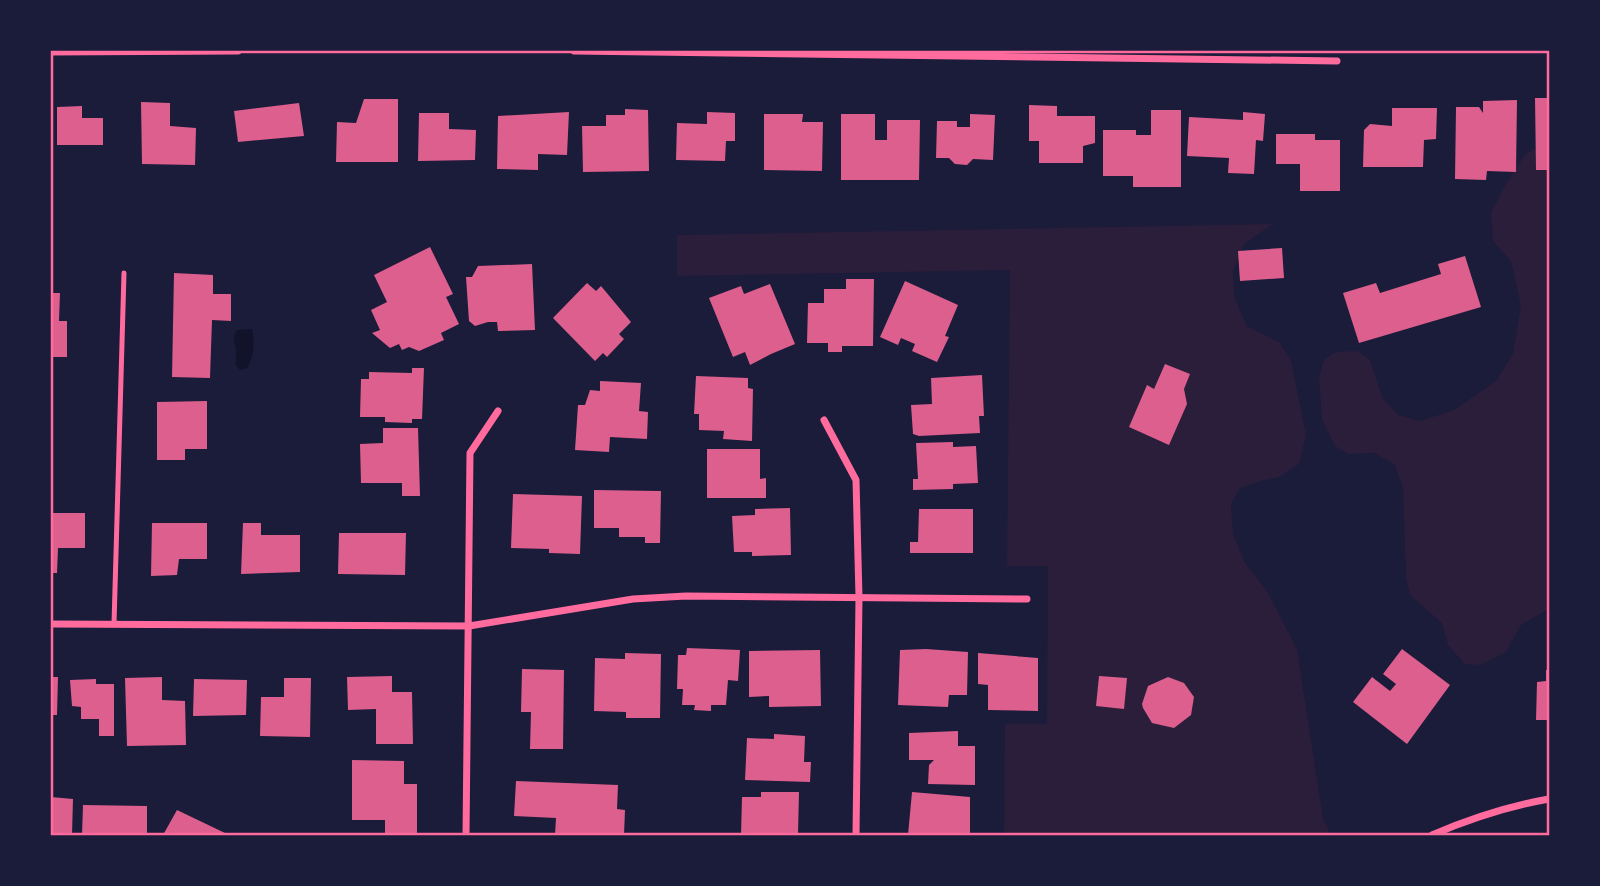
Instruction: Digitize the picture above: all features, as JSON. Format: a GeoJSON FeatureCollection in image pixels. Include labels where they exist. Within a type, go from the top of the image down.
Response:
{"type":"FeatureCollection","features":[{"type":"Feature","properties":{"kind":"street"},"geometry":{"type":"LineString","coordinates":[[51,52],[238,51]]}},
{"type":"Feature","properties":{"kind":"street"},"geometry":{"type":"LineString","coordinates":[[574,51],[1337,61]]}},
{"type":"Feature","properties":{"kind":"street"},"geometry":{"type":"LineString","coordinates":[[466,835],[470,453],[498,411]]}},
{"type":"Feature","properties":{"kind":"street"},"geometry":{"type":"LineString","coordinates":[[824,420],[856,480],[859,597],[856,835]]}},
{"type":"Feature","properties":{"kind":"street"},"geometry":{"type":"LineString","coordinates":[[51,624],[469,626],[634,599],[686,596],[1027,599]]}},
{"type":"Feature","properties":{"kind":"street"},"geometry":{"type":"LineString","coordinates":[[1432,835],[1500,810],[1549,799]]}},
{"type":"Feature","properties":{"kind":"lane"},"geometry":{"type":"LineString","coordinates":[[114,624],[124,273]]}},
{"type":"Feature","properties":{"kind":"shaded area"},"geometry":{"type":"Polygon","coordinates":[[[1549,144],[1549,609],[1521,625],[1506,652],[1480,665],[1465,664],[1448,645],[1442,623],[1410,595],[1406,577],[1403,488],[1395,465],[1375,453],[1348,454],[1335,446],[1322,420],[1319,377],[1324,360],[1336,352],[1357,351],[1370,360],[1382,397],[1398,415],[1420,421],[1454,410],[1496,381],[1513,354],[1521,306],[1511,261],[1493,241],[1491,213],[1526,153],[1549,144]]]}},
{"type":"Feature","properties":{"kind":"shaded area"},"geometry":{"type":"Polygon","coordinates":[[[1273,224],[1244,244],[1233,271],[1234,296],[1247,326],[1279,342],[1291,361],[1306,435],[1299,464],[1279,477],[1240,488],[1231,504],[1233,534],[1245,563],[1267,591],[1297,649],[1323,819],[1331,835],[1004,835],[1005,724],[1047,724],[1048,566],[1007,566],[1010,270],[677,276],[677,235],[1273,224]]]}},
{"type":"Feature","properties":{"kind":"shaded area"},"geometry":{"type":"Polygon","coordinates":[[[252,329],[252,354],[247,368],[240,370],[236,365],[234,335],[237,330],[252,329]]]}},
{"type":"Feature","properties":{"kind":"building"},"geometry":{"type":"Polygon","coordinates":[[[1535,98],[1549,98],[1549,170],[1536,170],[1535,98]]]}},
{"type":"Feature","properties":{"kind":"building"},"geometry":{"type":"Polygon","coordinates":[[[364,99],[398,99],[398,162],[336,162],[337,122],[356,123],[364,99]]]}},
{"type":"Feature","properties":{"kind":"building"},"geometry":{"type":"Polygon","coordinates":[[[1517,100],[1516,172],[1487,171],[1486,180],[1455,179],[1456,107],[1479,107],[1483,113],[1483,101],[1517,100]]]}},
{"type":"Feature","properties":{"kind":"building"},"geometry":{"type":"Polygon","coordinates":[[[141,102],[170,103],[170,126],[196,128],[195,165],[142,164],[141,102]]]}},
{"type":"Feature","properties":{"kind":"building"},"geometry":{"type":"Polygon","coordinates":[[[299,103],[304,136],[238,142],[234,111],[299,103]]]}},
{"type":"Feature","properties":{"kind":"building"},"geometry":{"type":"Polygon","coordinates":[[[1029,105],[1057,106],[1057,116],[1095,116],[1095,143],[1083,146],[1083,163],[1039,163],[1039,141],[1029,141],[1029,105]]]}},
{"type":"Feature","properties":{"kind":"building"},"geometry":{"type":"Polygon","coordinates":[[[82,106],[82,118],[103,118],[103,145],[57,145],[57,107],[82,106]]]}},
{"type":"Feature","properties":{"kind":"building"},"geometry":{"type":"Polygon","coordinates":[[[1392,108],[1437,108],[1436,139],[1424,140],[1423,167],[1363,167],[1364,130],[1370,124],[1392,126],[1392,108]]]}},
{"type":"Feature","properties":{"kind":"building"},"geometry":{"type":"Polygon","coordinates":[[[625,109],[648,110],[649,171],[583,172],[582,126],[606,126],[606,115],[625,115],[625,109]]]}},
{"type":"Feature","properties":{"kind":"building"},"geometry":{"type":"Polygon","coordinates":[[[1151,110],[1181,110],[1181,187],[1133,187],[1133,176],[1103,176],[1103,130],[1136,130],[1136,135],[1151,135],[1151,110]]]}},
{"type":"Feature","properties":{"kind":"building"},"geometry":{"type":"Polygon","coordinates":[[[569,112],[567,155],[538,154],[538,170],[497,169],[498,116],[569,112]]]}},
{"type":"Feature","properties":{"kind":"building"},"geometry":{"type":"Polygon","coordinates":[[[707,112],[735,113],[735,141],[726,141],[725,161],[676,160],[677,123],[707,124],[707,112]]]}},
{"type":"Feature","properties":{"kind":"building"},"geometry":{"type":"Polygon","coordinates":[[[1243,112],[1265,114],[1263,141],[1256,140],[1254,174],[1228,173],[1229,158],[1187,156],[1189,117],[1243,120],[1243,112]]]}},
{"type":"Feature","properties":{"kind":"building"},"geometry":{"type":"Polygon","coordinates":[[[419,113],[449,113],[449,129],[476,130],[475,160],[418,161],[419,113]]]}},
{"type":"Feature","properties":{"kind":"building"},"geometry":{"type":"Polygon","coordinates":[[[764,114],[803,114],[802,122],[823,122],[822,171],[764,170],[764,114]]]}},
{"type":"Feature","properties":{"kind":"building"},"geometry":{"type":"Polygon","coordinates":[[[841,114],[875,114],[875,140],[887,140],[887,120],[920,120],[919,180],[841,180],[841,114]]]}},
{"type":"Feature","properties":{"kind":"building"},"geometry":{"type":"Polygon","coordinates":[[[970,114],[995,115],[993,160],[973,159],[967,165],[955,164],[949,158],[936,158],[937,121],[957,121],[957,127],[970,127],[970,114]]]}},
{"type":"Feature","properties":{"kind":"building"},"geometry":{"type":"Polygon","coordinates":[[[1276,134],[1315,134],[1315,140],[1340,140],[1340,191],[1300,191],[1300,164],[1276,164],[1276,134]]]}},
{"type":"Feature","properties":{"kind":"building"},"geometry":{"type":"Polygon","coordinates":[[[430,247],[453,294],[446,297],[459,324],[441,333],[444,340],[419,351],[409,347],[402,350],[399,344],[390,348],[372,333],[380,330],[371,310],[387,302],[374,275],[430,247]]]}},
{"type":"Feature","properties":{"kind":"building"},"geometry":{"type":"Polygon","coordinates":[[[1282,248],[1284,278],[1240,281],[1238,251],[1282,248]]]}},
{"type":"Feature","properties":{"kind":"building"},"geometry":{"type":"Polygon","coordinates":[[[1465,256],[1481,307],[1359,343],[1343,293],[1376,283],[1380,293],[1441,274],[1438,264],[1465,256]]]}},
{"type":"Feature","properties":{"kind":"building"},"geometry":{"type":"Polygon","coordinates":[[[532,264],[535,330],[498,331],[497,322],[475,326],[469,321],[466,277],[472,277],[478,266],[532,264]]]}},
{"type":"Feature","properties":{"kind":"building"},"geometry":{"type":"Polygon","coordinates":[[[174,273],[213,275],[213,294],[231,294],[231,321],[212,320],[210,378],[172,377],[174,273]]]}},
{"type":"Feature","properties":{"kind":"building"},"geometry":{"type":"Polygon","coordinates":[[[846,279],[874,279],[873,346],[842,346],[842,352],[828,352],[828,343],[807,343],[808,303],[824,303],[824,289],[846,289],[846,279]]]}},
{"type":"Feature","properties":{"kind":"building"},"geometry":{"type":"Polygon","coordinates":[[[905,281],[958,305],[945,336],[949,337],[937,362],[912,351],[915,344],[901,338],[898,345],[880,337],[905,281]]]}},
{"type":"Feature","properties":{"kind":"building"},"geometry":{"type":"Polygon","coordinates":[[[587,283],[596,291],[601,286],[631,322],[619,334],[624,339],[607,357],[603,353],[595,361],[553,318],[587,283]]]}},
{"type":"Feature","properties":{"kind":"building"},"geometry":{"type":"Polygon","coordinates":[[[770,284],[795,344],[750,365],[745,352],[733,357],[709,298],[741,286],[744,294],[770,284]]]}},
{"type":"Feature","properties":{"kind":"building"},"geometry":{"type":"Polygon","coordinates":[[[51,293],[60,293],[59,321],[67,321],[67,357],[51,357],[51,293]]]}},
{"type":"Feature","properties":{"kind":"building"},"geometry":{"type":"Polygon","coordinates":[[[1165,364],[1190,374],[1184,389],[1187,404],[1169,445],[1129,427],[1147,385],[1154,389],[1165,364]]]}},
{"type":"Feature","properties":{"kind":"building"},"geometry":{"type":"Polygon","coordinates":[[[412,368],[424,368],[422,419],[412,419],[412,423],[385,422],[385,417],[360,417],[361,379],[369,379],[369,372],[412,373],[412,368]]]}},
{"type":"Feature","properties":{"kind":"building"},"geometry":{"type":"Polygon","coordinates":[[[982,375],[984,416],[979,416],[980,433],[913,434],[911,405],[932,404],[931,378],[982,375]]]}},
{"type":"Feature","properties":{"kind":"building"},"geometry":{"type":"Polygon","coordinates":[[[696,376],[748,378],[748,388],[753,389],[752,441],[723,439],[724,431],[699,430],[699,414],[694,414],[696,376]]]}},
{"type":"Feature","properties":{"kind":"building"},"geometry":{"type":"Polygon","coordinates":[[[600,381],[641,383],[639,411],[648,412],[647,439],[610,437],[609,452],[575,450],[578,405],[585,405],[590,390],[600,391],[600,381]]]}},
{"type":"Feature","properties":{"kind":"building"},"geometry":{"type":"Polygon","coordinates":[[[207,401],[207,449],[185,449],[185,460],[157,460],[157,402],[207,401]]]}},
{"type":"Feature","properties":{"kind":"building"},"geometry":{"type":"Polygon","coordinates":[[[383,428],[418,428],[420,496],[402,496],[402,483],[361,483],[360,444],[383,443],[383,428]]]}},
{"type":"Feature","properties":{"kind":"building"},"geometry":{"type":"Polygon","coordinates":[[[953,442],[953,447],[976,446],[978,483],[953,484],[953,489],[913,490],[913,479],[918,479],[916,443],[953,442]]]}},
{"type":"Feature","properties":{"kind":"building"},"geometry":{"type":"Polygon","coordinates":[[[707,449],[760,449],[760,479],[766,478],[766,498],[707,498],[707,449]]]}},
{"type":"Feature","properties":{"kind":"building"},"geometry":{"type":"Polygon","coordinates":[[[594,490],[661,491],[660,543],[645,543],[645,537],[619,537],[619,528],[594,528],[594,490]]]}},
{"type":"Feature","properties":{"kind":"building"},"geometry":{"type":"Polygon","coordinates":[[[513,494],[582,496],[580,554],[549,553],[549,549],[511,548],[513,494]]]}},
{"type":"Feature","properties":{"kind":"building"},"geometry":{"type":"Polygon","coordinates":[[[790,508],[791,555],[752,556],[752,552],[734,552],[732,516],[755,515],[755,509],[790,508]]]}},
{"type":"Feature","properties":{"kind":"building"},"geometry":{"type":"Polygon","coordinates":[[[919,509],[973,509],[973,553],[910,553],[910,542],[918,542],[919,509]]]}},
{"type":"Feature","properties":{"kind":"building"},"geometry":{"type":"Polygon","coordinates":[[[51,513],[85,513],[85,548],[58,548],[57,573],[51,573],[51,513]]]}},
{"type":"Feature","properties":{"kind":"building"},"geometry":{"type":"Polygon","coordinates":[[[152,523],[207,523],[207,559],[179,559],[177,575],[151,576],[152,523]]]}},
{"type":"Feature","properties":{"kind":"building"},"geometry":{"type":"Polygon","coordinates":[[[243,523],[261,523],[261,535],[300,535],[300,572],[241,574],[243,523]]]}},
{"type":"Feature","properties":{"kind":"building"},"geometry":{"type":"Polygon","coordinates":[[[339,533],[406,533],[405,575],[338,574],[339,533]]]}},
{"type":"Feature","properties":{"kind":"building"},"geometry":{"type":"Polygon","coordinates":[[[687,648],[740,650],[738,681],[728,680],[726,705],[711,705],[711,711],[694,710],[695,705],[682,705],[683,689],[677,689],[678,655],[686,655],[687,648]]]}},
{"type":"Feature","properties":{"kind":"building"},"geometry":{"type":"Polygon","coordinates":[[[1402,649],[1450,685],[1407,744],[1353,702],[1372,677],[1390,691],[1396,684],[1383,674],[1402,649]]]}},
{"type":"Feature","properties":{"kind":"building"},"geometry":{"type":"Polygon","coordinates":[[[820,650],[821,706],[769,707],[769,696],[749,697],[749,651],[820,650]]]}},
{"type":"Feature","properties":{"kind":"building"},"geometry":{"type":"Polygon","coordinates":[[[900,650],[968,652],[967,695],[949,695],[948,707],[898,705],[900,650]]]}},
{"type":"Feature","properties":{"kind":"building"},"geometry":{"type":"Polygon","coordinates":[[[625,653],[661,654],[660,718],[626,718],[626,712],[594,711],[595,658],[625,659],[625,653]]]}},
{"type":"Feature","properties":{"kind":"building"},"geometry":{"type":"Polygon","coordinates":[[[978,653],[1038,658],[1038,711],[988,710],[988,685],[978,684],[978,653]]]}},
{"type":"Feature","properties":{"kind":"building"},"geometry":{"type":"Polygon","coordinates":[[[522,669],[564,670],[563,749],[530,749],[531,712],[521,712],[522,669]]]}},
{"type":"Feature","properties":{"kind":"building"},"geometry":{"type":"Polygon","coordinates":[[[1546,670],[1549,670],[1549,720],[1536,720],[1537,682],[1546,681],[1546,670]]]}},
{"type":"Feature","properties":{"kind":"building"},"geometry":{"type":"Polygon","coordinates":[[[392,676],[392,692],[412,692],[413,744],[376,744],[376,709],[348,710],[347,677],[392,676]]]}},
{"type":"Feature","properties":{"kind":"building"},"geometry":{"type":"Polygon","coordinates":[[[1099,676],[1127,678],[1124,709],[1096,706],[1099,676]]]}},
{"type":"Feature","properties":{"kind":"building"},"geometry":{"type":"Polygon","coordinates":[[[51,677],[58,677],[57,715],[51,715],[51,677]]]}},
{"type":"Feature","properties":{"kind":"building"},"geometry":{"type":"Polygon","coordinates":[[[162,677],[162,700],[185,701],[186,745],[127,746],[125,678],[162,677]]]}},
{"type":"Feature","properties":{"kind":"building"},"geometry":{"type":"Polygon","coordinates":[[[1168,677],[1184,683],[1194,697],[1191,715],[1174,728],[1152,723],[1142,704],[1148,686],[1168,677]]]}},
{"type":"Feature","properties":{"kind":"building"},"geometry":{"type":"Polygon","coordinates":[[[284,678],[311,678],[310,737],[260,736],[261,697],[284,697],[284,678]]]}},
{"type":"Feature","properties":{"kind":"building"},"geometry":{"type":"Polygon","coordinates":[[[96,679],[96,684],[114,684],[114,736],[99,736],[99,719],[81,719],[81,707],[72,706],[70,680],[96,679]]]}},
{"type":"Feature","properties":{"kind":"building"},"geometry":{"type":"Polygon","coordinates":[[[194,679],[247,680],[246,715],[193,716],[194,679]]]}},
{"type":"Feature","properties":{"kind":"building"},"geometry":{"type":"Polygon","coordinates":[[[958,731],[958,746],[975,746],[975,785],[928,784],[929,765],[934,760],[909,760],[909,733],[958,731]]]}},
{"type":"Feature","properties":{"kind":"building"},"geometry":{"type":"Polygon","coordinates":[[[774,734],[805,736],[804,762],[811,762],[810,782],[745,780],[747,738],[774,739],[774,734]]]}},
{"type":"Feature","properties":{"kind":"building"},"geometry":{"type":"Polygon","coordinates":[[[352,760],[404,761],[404,784],[417,784],[417,833],[385,833],[385,820],[352,820],[352,760]]]}},
{"type":"Feature","properties":{"kind":"building"},"geometry":{"type":"Polygon","coordinates":[[[516,781],[618,785],[617,809],[625,810],[624,835],[555,835],[556,818],[514,816],[516,781]]]}},
{"type":"Feature","properties":{"kind":"building"},"geometry":{"type":"Polygon","coordinates":[[[761,792],[799,792],[798,835],[741,835],[742,797],[761,797],[761,792]]]}},
{"type":"Feature","properties":{"kind":"building"},"geometry":{"type":"Polygon","coordinates":[[[912,792],[970,797],[970,835],[908,835],[912,792]]]}},
{"type":"Feature","properties":{"kind":"building"},"geometry":{"type":"Polygon","coordinates":[[[51,797],[73,799],[72,835],[51,835],[51,797]]]}},
{"type":"Feature","properties":{"kind":"building"},"geometry":{"type":"Polygon","coordinates":[[[83,805],[147,806],[147,835],[82,835],[83,805]]]}},
{"type":"Feature","properties":{"kind":"building"},"geometry":{"type":"Polygon","coordinates":[[[177,810],[225,833],[224,835],[163,835],[177,810]]]}}]}
